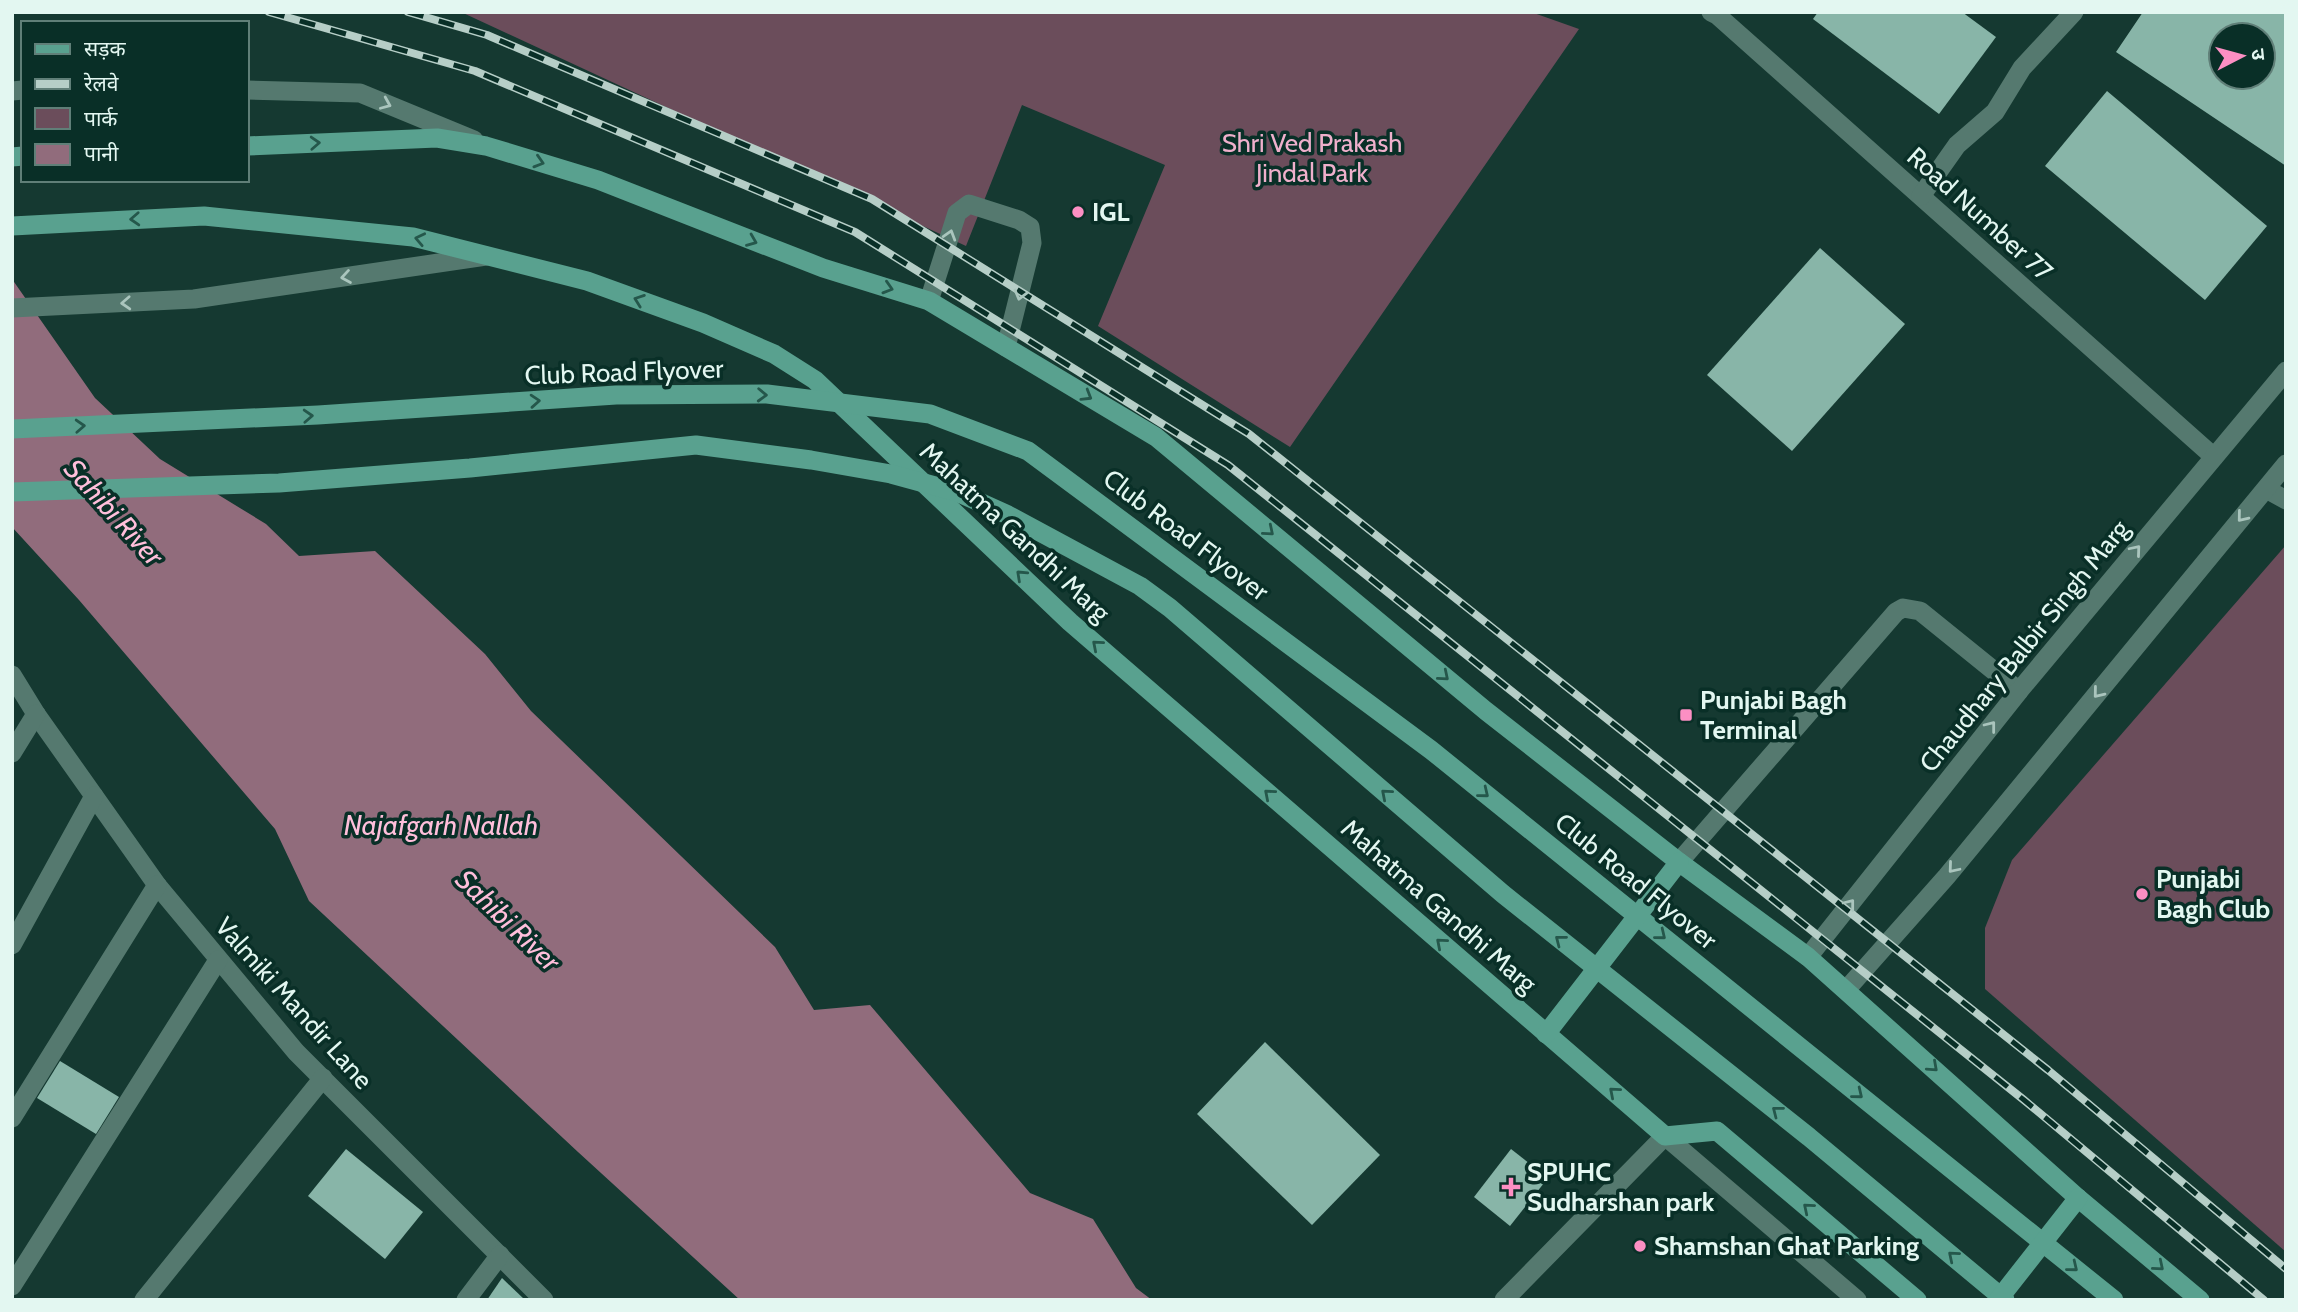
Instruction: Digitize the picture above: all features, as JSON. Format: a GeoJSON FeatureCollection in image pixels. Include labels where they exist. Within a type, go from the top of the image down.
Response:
{"type":"FeatureCollection","features":[{"type":"Feature","properties":{"kind":"main road"},"geometry":{"type":"LineString","coordinates":[[248,146],[437,138],[486,146],[598,180],[823,268],[929,300],[1156,437],[1486,711],[1679,862],[1808,957],[2078,1198],[2200,1300]]}},
{"type":"Feature","properties":{"kind":"main road","name":"Mahatma Gandhi Marg"},"geometry":{"type":"LineString","coordinates":[[12,226],[204,216],[413,237],[587,281],[703,323],[774,354],[814,380],[1070,622],[1665,1136]]}},
{"type":"Feature","properties":{"kind":"main road","name":"Club Road Flyover"},"geometry":{"type":"LineString","coordinates":[[12,429],[318,415],[615,395],[767,394],[930,414],[1028,451],[1431,750],[2114,1300]]}},
{"type":"Feature","properties":{"kind":"main road"},"geometry":{"type":"LineString","coordinates":[[12,492],[279,483],[470,468],[696,445],[891,474],[957,492],[1008,515],[1128,580],[1170,608],[1503,894],[1809,1137],[2005,1300]]}},
{"type":"Feature","properties":{"kind":"main road"},"geometry":{"type":"LineString","coordinates":[[1546,1034],[1679,862]]}},
{"type":"Feature","properties":{"kind":"main road"},"geometry":{"type":"LineString","coordinates":[[1665,1136],[1717,1131],[1917,1300]]}},
{"type":"Feature","properties":{"kind":"main road"},"geometry":{"type":"LineString","coordinates":[[1998,1300],[2078,1198]]}},
{"type":"Feature","properties":{"kind":"street"},"geometry":{"type":"LineString","coordinates":[[1921,196],[1957,145],[1995,112],[2022,68],[2074,12]]}},
{"type":"Feature","properties":{"kind":"street","name":"Road Number 77"},"geometry":{"type":"LineString","coordinates":[[1716,13],[2214,457]]}},
{"type":"Feature","properties":{"kind":"street"},"geometry":{"type":"LineString","coordinates":[[248,90],[360,93],[486,146]]}},
{"type":"Feature","properties":{"kind":"street"},"geometry":{"type":"LineString","coordinates":[[929,300],[957,213],[963,206],[969,204],[1019,220],[1030,227],[1032,243],[1006,347]]}},
{"type":"Feature","properties":{"kind":"street"},"geometry":{"type":"LineString","coordinates":[[12,308],[194,299],[486,256]]}},
{"type":"Feature","properties":{"kind":"street","name":"Chaudhary Balbir Singh Marg"},"geometry":{"type":"LineString","coordinates":[[1808,957],[2019,691],[2286,371]]}},
{"type":"Feature","properties":{"kind":"street"},"geometry":{"type":"LineString","coordinates":[[1846,990],[1947,876],[2286,464]]}},
{"type":"Feature","properties":{"kind":"street"},"geometry":{"type":"LineString","coordinates":[[2266,489],[2286,500]]}},
{"type":"Feature","properties":{"kind":"street"},"geometry":{"type":"LineString","coordinates":[[1679,862],[1896,612],[1903,608],[1920,611],[2019,691]]}},
{"type":"Feature","properties":{"kind":"street","name":"Valmiki Mandir Lane"},"geometry":{"type":"LineString","coordinates":[[12,675],[36,714],[156,884],[296,1052],[544,1300]]}},
{"type":"Feature","properties":{"kind":"street"},"geometry":{"type":"LineString","coordinates":[[12,753],[36,714]]}},
{"type":"Feature","properties":{"kind":"street"},"geometry":{"type":"LineString","coordinates":[[12,946],[94,796]]}},
{"type":"Feature","properties":{"kind":"street"},"geometry":{"type":"LineString","coordinates":[[12,1118],[156,884]]}},
{"type":"Feature","properties":{"kind":"street"},"geometry":{"type":"LineString","coordinates":[[12,1286],[218,960]]}},
{"type":"Feature","properties":{"kind":"street"},"geometry":{"type":"LineString","coordinates":[[144,1300],[323,1078]]}},
{"type":"Feature","properties":{"kind":"street"},"geometry":{"type":"LineString","coordinates":[[1504,1300],[1665,1136],[1857,1300]]}},
{"type":"Feature","properties":{"kind":"street"},"geometry":{"type":"LineString","coordinates":[[466,1300],[500,1255]]}},
{"type":"Feature","properties":{"kind":"green space","name":"Shri Ved Prakash Jindal Park"},"geometry":{"type":"Polygon","coordinates":[[[461,12],[1531,12],[1579,29],[1290,447],[1098,326],[1165,165],[1022,105],[966,246],[461,12]]]}},
{"type":"Feature","properties":{"kind":"green space","name":"Punjabi Bagh Club"},"geometry":{"type":"Polygon","coordinates":[[[2286,545],[2286,1252],[1985,989],[1985,928],[2012,860],[2286,545]]]}},
{"type":"Feature","properties":{"kind":"water","name":"Najafgarh Nallah"},"geometry":{"type":"Polygon","coordinates":[[[12,279],[95,398],[160,459],[266,524],[299,556],[375,551],[485,654],[531,711],[775,947],[814,1010],[870,1005],[1030,1193],[1093,1219],[1136,1288],[1152,1300],[740,1300],[309,901],[275,829],[79,600],[12,527],[12,279]]]}},
{"type":"Feature","properties":{"kind":"building"},"geometry":{"type":"Polygon","coordinates":[[[1818,12],[1962,12],[1996,37],[1939,114],[1813,19],[1818,12]]]}},
{"type":"Feature","properties":{"kind":"building"},"geometry":{"type":"Polygon","coordinates":[[[2143,12],[2286,12],[2286,166],[2116,52],[2143,12]]]}},
{"type":"Feature","properties":{"kind":"building"},"geometry":{"type":"Polygon","coordinates":[[[2107,91],[2267,226],[2205,300],[2045,166],[2107,91]]]}},
{"type":"Feature","properties":{"kind":"building"},"geometry":{"type":"Polygon","coordinates":[[[1820,248],[1905,324],[1792,451],[1707,375],[1820,248]]]}},
{"type":"Feature","properties":{"kind":"building"},"geometry":{"type":"Polygon","coordinates":[[[1265,1042],[1380,1155],[1312,1225],[1197,1114],[1265,1042]]]}},
{"type":"Feature","properties":{"kind":"building"},"geometry":{"type":"Polygon","coordinates":[[[60,1061],[119,1097],[96,1134],[37,1098],[60,1061]]]}},
{"type":"Feature","properties":{"kind":"building"},"geometry":{"type":"Polygon","coordinates":[[[346,1149],[423,1212],[385,1259],[308,1196],[346,1149]]]}},
{"type":"Feature","properties":{"kind":"building","name":"SPUHC Sudharshan park"},"geometry":{"type":"Polygon","coordinates":[[[1511,1149],[1548,1178],[1510,1226],[1474,1197],[1511,1149]]]}},
{"type":"Feature","properties":{"kind":"building"},"geometry":{"type":"Polygon","coordinates":[[[502,1278],[525,1300],[487,1300],[502,1278]]]}},
{"type":"Feature","properties":{"kind":"railway"},"geometry":{"type":"LineString","coordinates":[[269,12],[475,71],[855,232],[1228,465],[2024,1100],[2264,1300]]}},
{"type":"Feature","properties":{"kind":"railway"},"geometry":{"type":"LineString","coordinates":[[408,12],[487,35],[872,199],[1249,434],[2048,1070],[2286,1269]]}},
{"type":"Feature","properties":{"kind":"place","name":"IGL"},"geometry":{"type":"Point","coordinates":[1078,212]}},
{"type":"Feature","properties":{"kind":"place","name":"Punjabi Bagh Terminal"},"geometry":{"type":"Point","coordinates":[1686,715]}},
{"type":"Feature","properties":{"kind":"place","name":"Punjabi Bagh Club"},"geometry":{"type":"Point","coordinates":[2142,894]}},
{"type":"Feature","properties":{"kind":"place","name":"SPUHC Sudharshan park"},"geometry":{"type":"Point","coordinates":[1511,1187]}},
{"type":"Feature","properties":{"kind":"place","name":"Shamshan Ghat Parking"},"geometry":{"type":"Point","coordinates":[1640,1246]}},
{"type":"Feature","properties":{"kind":"water label","name":"Sahibi River"},"geometry":{"type":"Point","coordinates":[114,512]}},
{"type":"Feature","properties":{"kind":"water label","name":"Sahibi River"},"geometry":{"type":"Point","coordinates":[508,920]}}]}
